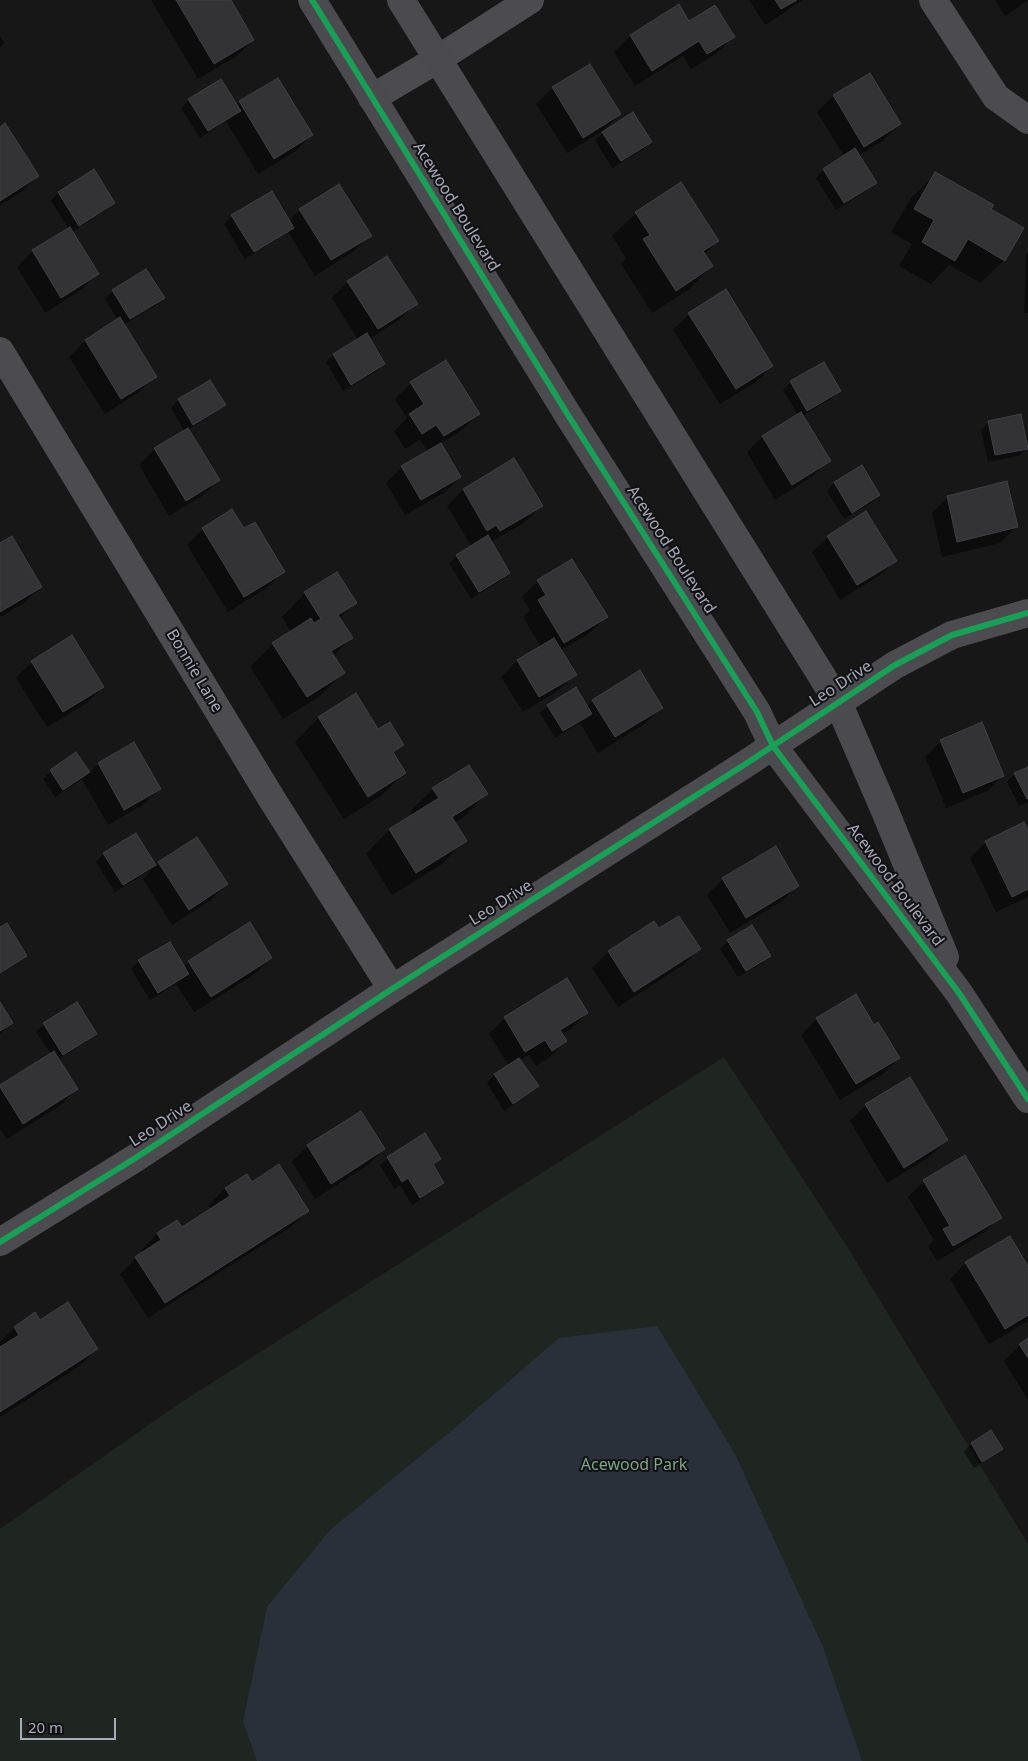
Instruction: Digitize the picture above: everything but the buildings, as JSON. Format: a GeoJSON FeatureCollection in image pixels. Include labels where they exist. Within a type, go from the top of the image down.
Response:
{"type":"FeatureCollection","features":[{"type":"Feature","properties":{"kind":"street","name":"Acewood Boulevard"},"geometry":{"type":"LineString","coordinates":[[312,0],[568,415],[757,712],[773,746],[959,993],[1028,1099]]}},
{"type":"Feature","properties":{"kind":"street","name":"Acewood Boulevard"},"geometry":{"type":"LineString","coordinates":[[401,0],[838,702],[885,811],[959,993]]}},
{"type":"Feature","properties":{"kind":"street"},"geometry":{"type":"LineString","coordinates":[[372,98],[438,59],[530,0]]}},
{"type":"Feature","properties":{"kind":"street"},"geometry":{"type":"LineString","coordinates":[[934,0],[996,97],[1028,120]]}},
{"type":"Feature","properties":{"kind":"street","name":"Bonnie Lane"},"geometry":{"type":"LineString","coordinates":[[0,351],[273,801],[392,989]]}},
{"type":"Feature","properties":{"kind":"street","name":"Leo Drive"},"geometry":{"type":"LineString","coordinates":[[0,1242],[137,1157],[392,989],[773,746],[895,665],[952,635],[1028,613]]}},
{"type":"Feature","properties":{"kind":"green space","name":"Acewood Park"},"geometry":{"type":"Polygon","coordinates":[[[724,1057],[851,1253],[1028,1544],[1028,1761],[0,1761],[0,1529],[180,1403],[724,1057]]]}},
{"type":"Feature","properties":{"kind":"shaded area"},"geometry":{"type":"Polygon","coordinates":[[[657,1326],[735,1454],[823,1647],[862,1761],[257,1761],[243,1722],[267,1607],[330,1530],[456,1427],[559,1338],[657,1326]]]}},
{"type":"Feature","properties":{"kind":"cycle path"},"geometry":{"type":"LineString","coordinates":[[312,0],[568,415],[757,712],[773,746],[959,993],[1028,1099]]}},
{"type":"Feature","properties":{"kind":"cycle path"},"geometry":{"type":"LineString","coordinates":[[0,1242],[137,1157],[392,989],[747,763],[895,665],[952,635],[1028,613]]}}]}
